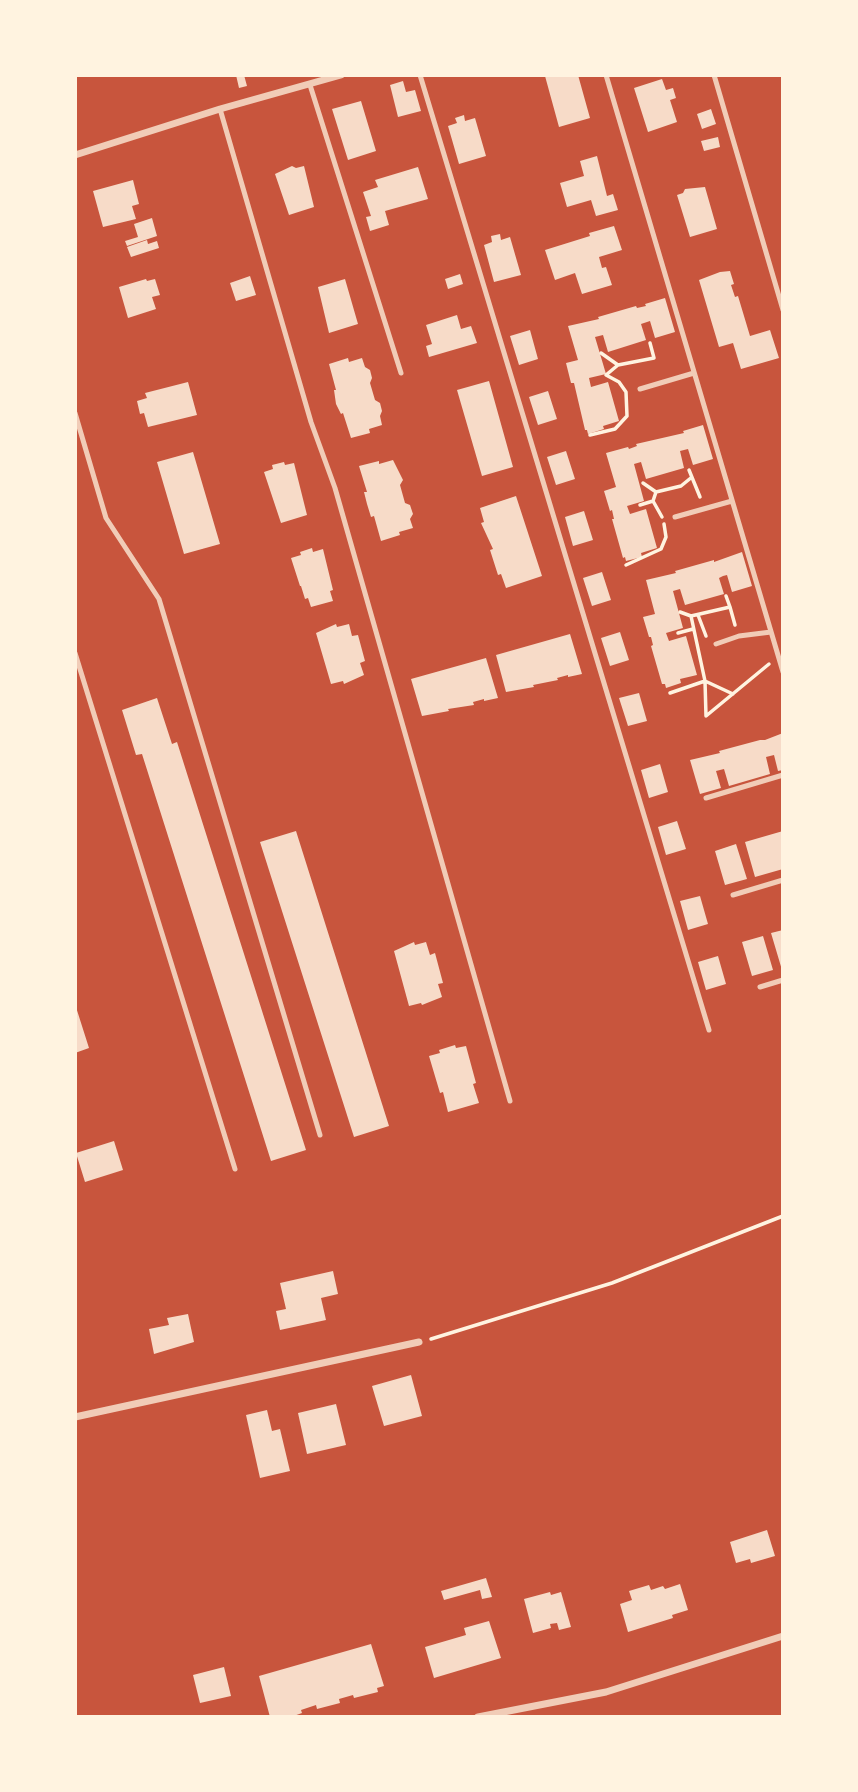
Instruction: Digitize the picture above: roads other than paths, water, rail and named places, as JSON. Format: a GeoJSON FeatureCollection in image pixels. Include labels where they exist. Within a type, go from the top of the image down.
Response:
{"type":"FeatureCollection","features":[{"type":"Feature","properties":{"kind":"street"},"geometry":{"type":"LineString","coordinates":[[75,155],[220,109],[341,75]]}},
{"type":"Feature","properties":{"kind":"street"},"geometry":{"type":"LineString","coordinates":[[75,1417],[419,1342]]}},
{"type":"Feature","properties":{"kind":"street"},"geometry":{"type":"LineString","coordinates":[[478,1717],[606,1692],[783,1636]]}},
{"type":"Feature","properties":{"kind":"lane"},"geometry":{"type":"LineString","coordinates":[[420,75],[709,1030]]}},
{"type":"Feature","properties":{"kind":"lane"},"geometry":{"type":"LineString","coordinates":[[606,75],[783,672]]}},
{"type":"Feature","properties":{"kind":"lane"},"geometry":{"type":"LineString","coordinates":[[714,75],[783,310]]}},
{"type":"Feature","properties":{"kind":"lane"},"geometry":{"type":"LineString","coordinates":[[310,85],[401,373]]}},
{"type":"Feature","properties":{"kind":"lane"},"geometry":{"type":"LineString","coordinates":[[220,109],[312,422],[335,488],[510,1101]]}},
{"type":"Feature","properties":{"kind":"lane"},"geometry":{"type":"LineString","coordinates":[[640,389],[694,373]]}},
{"type":"Feature","properties":{"kind":"lane"},"geometry":{"type":"LineString","coordinates":[[75,413],[106,518],[159,599],[320,1135]]}},
{"type":"Feature","properties":{"kind":"lane"},"geometry":{"type":"LineString","coordinates":[[675,517],[732,501]]}},
{"type":"Feature","properties":{"kind":"lane"},"geometry":{"type":"LineString","coordinates":[[716,644],[739,636],[771,632]]}},
{"type":"Feature","properties":{"kind":"lane"},"geometry":{"type":"LineString","coordinates":[[75,653],[235,1169]]}},
{"type":"Feature","properties":{"kind":"lane"},"geometry":{"type":"LineString","coordinates":[[706,798],[783,775]]}},
{"type":"Feature","properties":{"kind":"lane"},"geometry":{"type":"LineString","coordinates":[[733,895],[783,880]]}},
{"type":"Feature","properties":{"kind":"lane"},"geometry":{"type":"LineString","coordinates":[[760,987],[783,981]]}}]}
